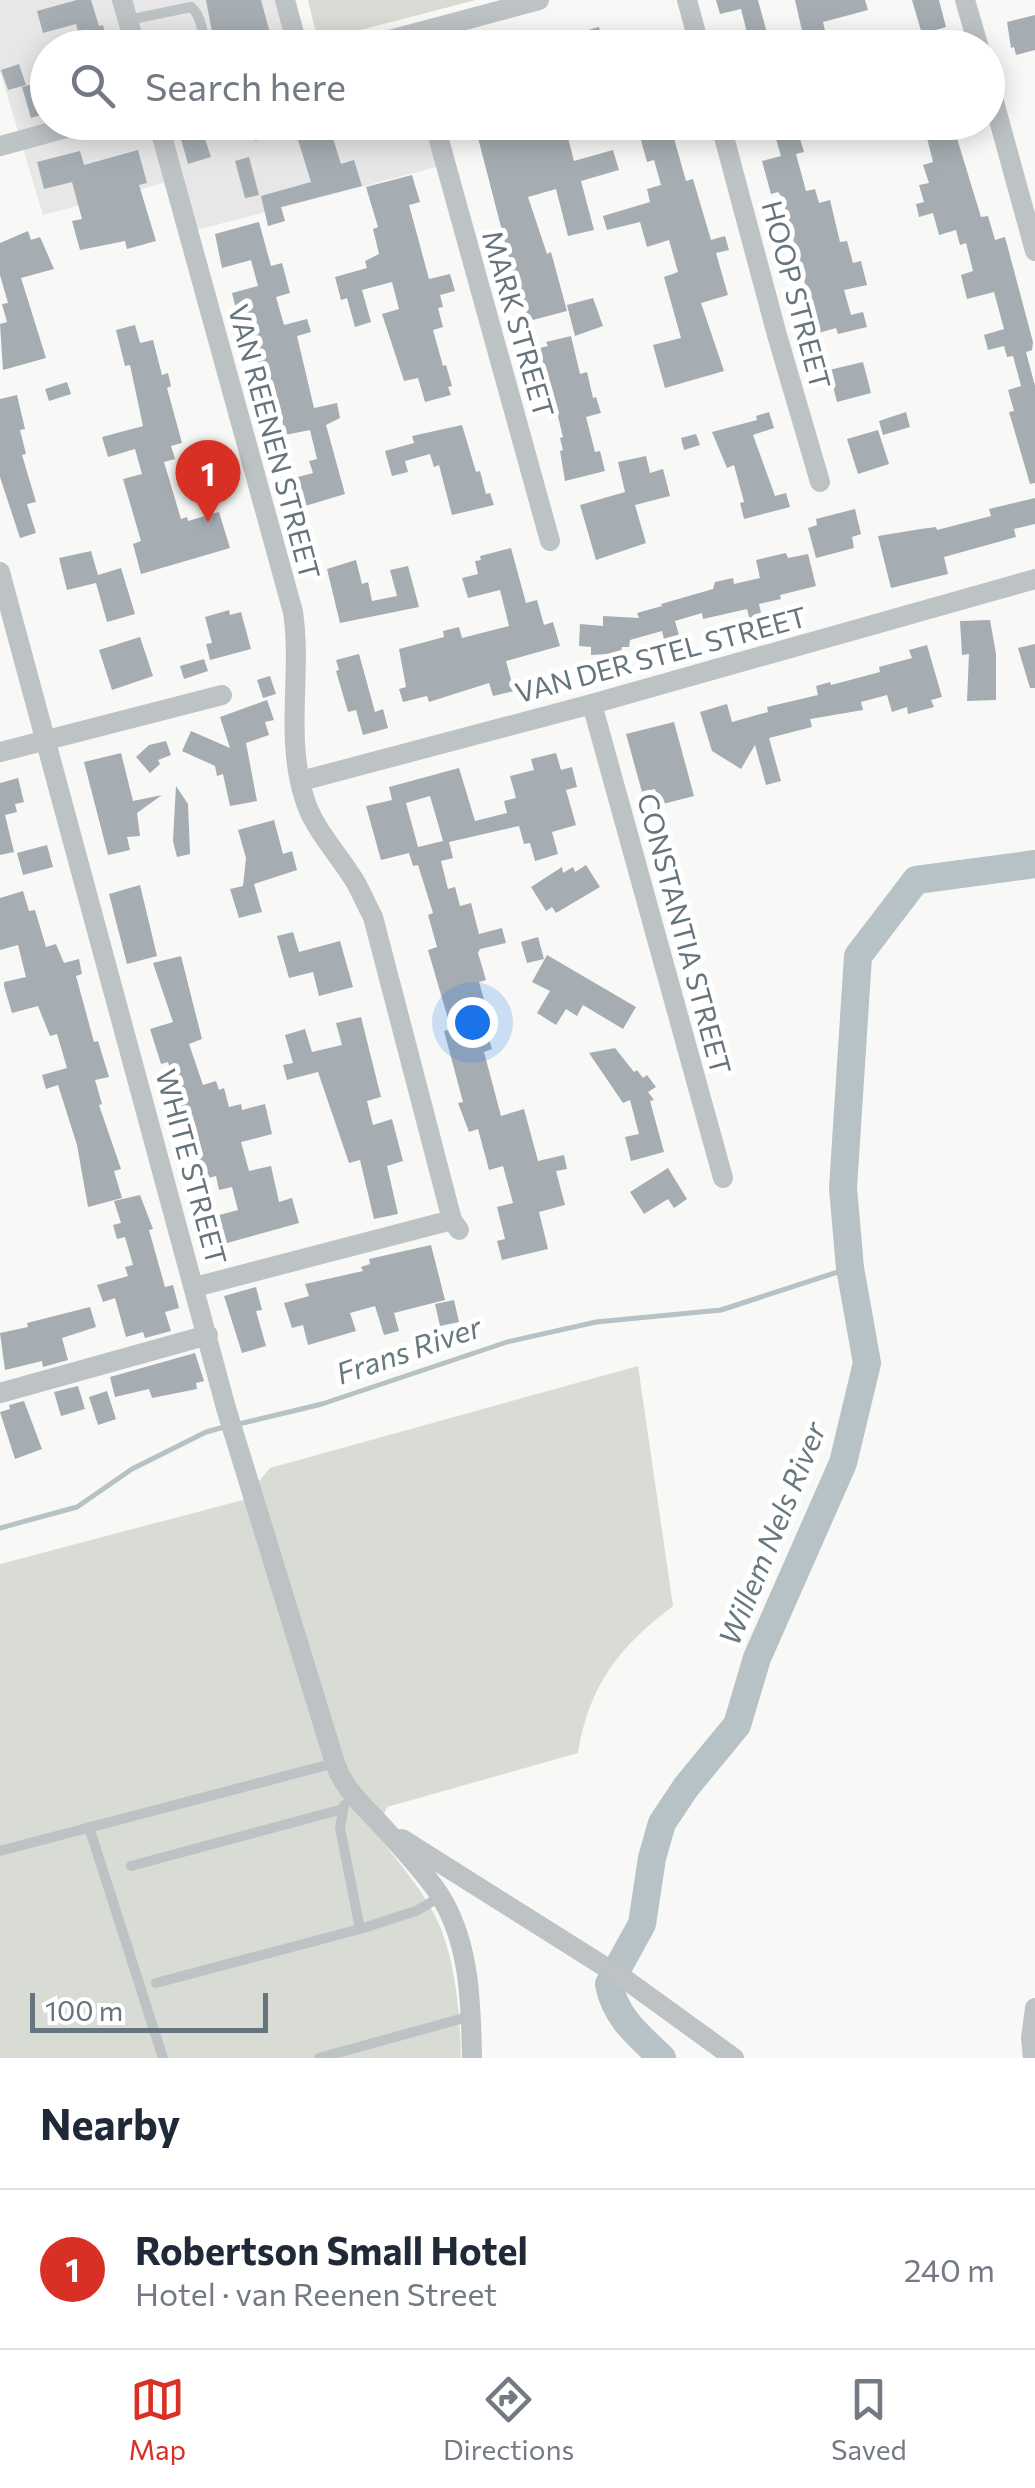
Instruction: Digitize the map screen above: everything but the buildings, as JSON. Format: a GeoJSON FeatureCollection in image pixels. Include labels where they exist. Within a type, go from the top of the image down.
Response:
{"type":"FeatureCollection","features":[{"type":"Feature","properties":{"kind":"street"},"geometry":{"type":"LineString","coordinates":[[286,0],[294,30]]}},
{"type":"Feature","properties":{"kind":"street"},"geometry":{"type":"LineString","coordinates":[[687,0],[695,30]]}},
{"type":"Feature","properties":{"kind":"street"},"geometry":{"type":"LineString","coordinates":[[965,0],[973,30]]}},
{"type":"Feature","properties":{"kind":"street"},"geometry":{"type":"LineString","coordinates":[[444,30],[530,1]]}},
{"type":"Feature","properties":{"kind":"street"},"geometry":{"type":"LineString","coordinates":[[0,146],[30,138]]}},
{"type":"Feature","properties":{"kind":"street","name":"VAN REENEN STREET"},"geometry":{"type":"LineString","coordinates":[[163,140],[293,612],[298,642],[293,726],[300,781],[311,815],[356,883],[373,917],[456,1225],[195,1288]]}},
{"type":"Feature","properties":{"kind":"street","name":"MARK STREET"},"geometry":{"type":"LineString","coordinates":[[439,140],[550,541]]}},
{"type":"Feature","properties":{"kind":"street","name":"HOOP STREET"},"geometry":{"type":"LineString","coordinates":[[725,140],[820,482]]}},
{"type":"Feature","properties":{"kind":"street"},"geometry":{"type":"LineString","coordinates":[[1004,140],[1035,251]]}},
{"type":"Feature","properties":{"kind":"street","name":"WHITE STREET"},"geometry":{"type":"LineString","coordinates":[[0,572],[226,1408],[341,1783]]}},
{"type":"Feature","properties":{"kind":"street","name":"VAN DER STEL STREET"},"geometry":{"type":"LineString","coordinates":[[300,781],[592,704],[1035,578]]}},
{"type":"Feature","properties":{"kind":"street"},"geometry":{"type":"LineString","coordinates":[[0,752],[222,694]]}},
{"type":"Feature","properties":{"kind":"street","name":"CONSTANTIA STREET"},"geometry":{"type":"LineString","coordinates":[[592,704],[723,1178]]}},
{"type":"Feature","properties":{"kind":"street"},"geometry":{"type":"LineString","coordinates":[[0,1392],[208,1335]]}},
{"type":"Feature","properties":{"kind":"street"},"geometry":{"type":"LineString","coordinates":[[341,1783],[386,1829],[441,1896],[462,1950],[472,2016],[472,2058]]}},
{"type":"Feature","properties":{"kind":"street"},"geometry":{"type":"LineString","coordinates":[[386,1829],[630,1982],[734,2058]]}},
{"type":"Feature","properties":{"kind":"street"},"geometry":{"type":"LineString","coordinates":[[1033,2058],[1035,2008]]}},
{"type":"Feature","properties":{"kind":"lane"},"geometry":{"type":"LineString","coordinates":[[125,10],[192,7],[202,30]]}},
{"type":"Feature","properties":{"kind":"lane"},"geometry":{"type":"LineString","coordinates":[[0,1852],[89,1828],[341,1783]]}},
{"type":"Feature","properties":{"kind":"lane"},"geometry":{"type":"LineString","coordinates":[[131,1866],[341,1783]]}},
{"type":"Feature","properties":{"kind":"lane"},"geometry":{"type":"LineString","coordinates":[[341,1783],[344,1864],[360,1929]]}},
{"type":"Feature","properties":{"kind":"lane"},"geometry":{"type":"LineString","coordinates":[[89,1828],[163,2058]]}},
{"type":"Feature","properties":{"kind":"lane"},"geometry":{"type":"LineString","coordinates":[[156,1983],[360,1929],[416,1911],[441,1896]]}},
{"type":"Feature","properties":{"kind":"lane"},"geometry":{"type":"LineString","coordinates":[[319,2058],[472,2016]]}},
{"type":"Feature","properties":{"kind":"shaded area"},"geometry":{"type":"Polygon","coordinates":[[[0,0],[283,0],[291,30],[30,30],[30,140],[437,140],[444,165],[189,232],[175,180],[43,215],[0,71],[0,0]]]}},
{"type":"Feature","properties":{"kind":"shaded area"},"geometry":{"type":"Polygon","coordinates":[[[308,0],[476,0],[360,30],[315,30],[308,0]]]}},
{"type":"Feature","properties":{"kind":"shaded area"},"geometry":{"type":"Polygon","coordinates":[[[638,1366],[673,1606],[637,1637],[609,1669],[590,1707],[578,1753],[387,1807],[376,1834],[415,1884],[440,1926],[455,1983],[461,2058],[0,2058],[0,1564],[243,1500],[270,1468],[638,1366]]]}},
{"type":"Feature","properties":{"kind":"waterway","name":"Willem Nels River"},"geometry":{"type":"LineString","coordinates":[[662,2058],[622,2016],[609,1984],[642,1924],[652,1858],[662,1823],[737,1725],[757,1658],[843,1463],[867,1363],[850,1268],[843,1188],[858,956],[916,880],[1035,864]]}},
{"type":"Feature","properties":{"kind":"waterway","name":"Frans River"},"geometry":{"type":"LineString","coordinates":[[239,1424],[322,1404],[507,1342],[596,1322],[721,1310],[850,1268]]}},
{"type":"Feature","properties":{"kind":"waterway","name":"Frans River"},"geometry":{"type":"LineString","coordinates":[[0,1528],[77,1507],[132,1469],[206,1432],[228,1426]]}},
{"type":"Feature","properties":{"kind":"place","name":"Robertson Small Hotel"},"geometry":{"type":"Point","coordinates":[208,522]}}]}
